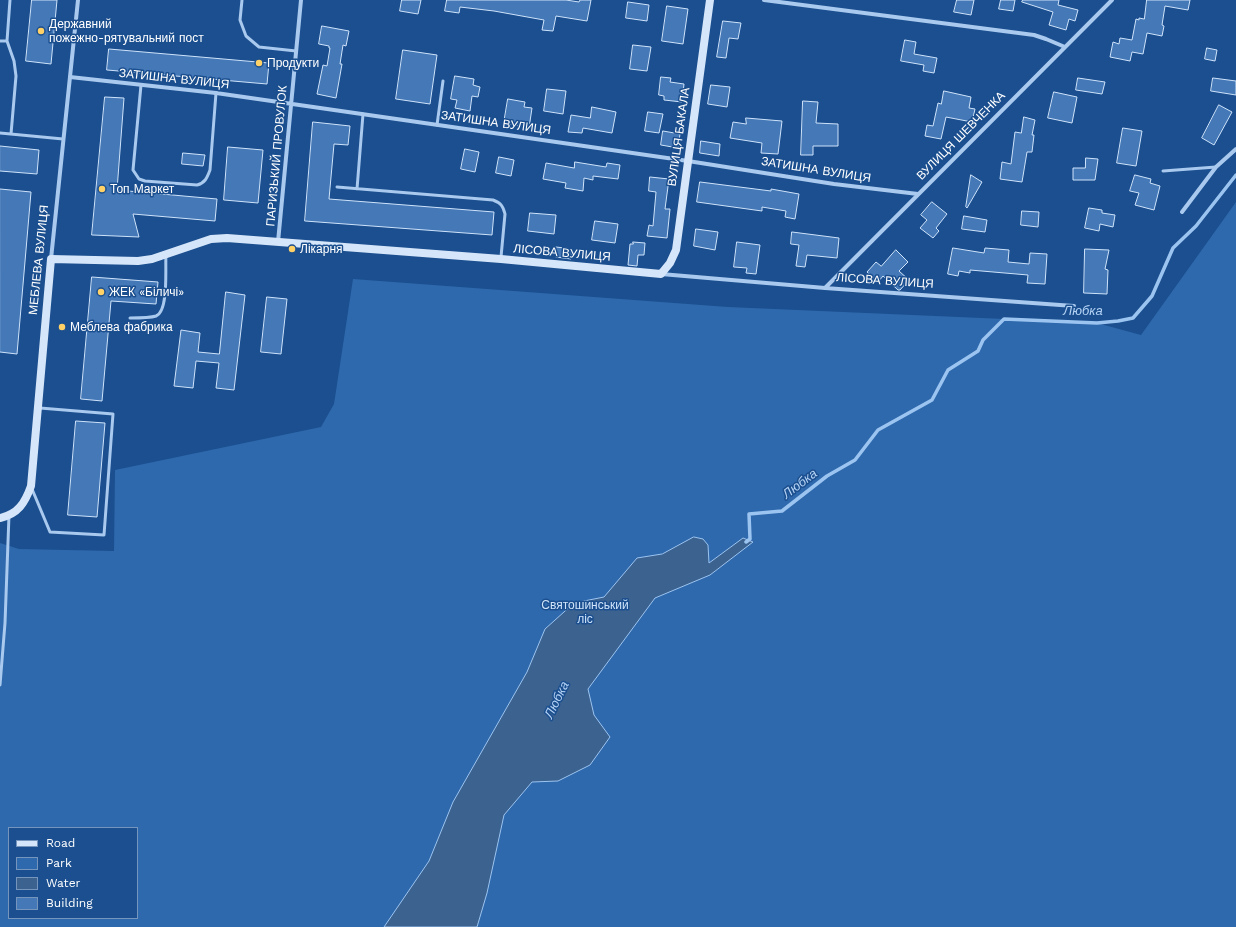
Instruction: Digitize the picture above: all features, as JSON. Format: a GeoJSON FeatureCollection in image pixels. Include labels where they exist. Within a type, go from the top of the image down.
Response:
{"type":"FeatureCollection","features":[{"type":"Feature","properties":{"kind":"street","name":"МЕБЛЕВА ВУЛИЦЯ"},"geometry":{"type":"LineString","coordinates":[[9,515],[18,510],[25,501],[31,486],[51,259],[78,0]]}},
{"type":"Feature","properties":{"kind":"street","name":"ПАРИЗЬКИЙ ПРОВУЛОК"},"geometry":{"type":"LineString","coordinates":[[278,242],[301,0]]}},
{"type":"Feature","properties":{"kind":"street","name":"ВУЛИЦЯ БАКАЛА"},"geometry":{"type":"LineString","coordinates":[[661,274],[670,263],[676,250],[710,0]]}},
{"type":"Feature","properties":{"kind":"street"},"geometry":{"type":"LineString","coordinates":[[764,0],[1034,35],[1065,47]]}},
{"type":"Feature","properties":{"kind":"street","name":"ВУЛИЦЯ ШЕВЧЕНКА"},"geometry":{"type":"LineString","coordinates":[[825,288],[1112,0]]}},
{"type":"Feature","properties":{"kind":"street","name":"ЗАТИШНА ВУЛИЦЯ"},"geometry":{"type":"LineString","coordinates":[[70,77],[216,93],[688,161],[834,184],[918,194]]}},
{"type":"Feature","properties":{"kind":"street"},"geometry":{"type":"LineString","coordinates":[[1182,212],[1216,167],[1236,149]]}},
{"type":"Feature","properties":{"kind":"street","name":"ЛІСОВА ВУЛИЦЯ"},"geometry":{"type":"LineString","coordinates":[[51,259],[138,261],[152,259],[211,239],[226,238],[501,259],[825,288],[1074,306]]}},
{"type":"Feature","properties":{"kind":"street"},"geometry":{"type":"LineString","coordinates":[[0,518],[9,515]]}},
{"type":"Feature","properties":{"kind":"lane"},"geometry":{"type":"LineString","coordinates":[[10,0],[7,42],[14,61],[16,76],[11,134]]}},
{"type":"Feature","properties":{"kind":"lane"},"geometry":{"type":"LineString","coordinates":[[242,0],[240,20],[246,36],[259,47],[296,51]]}},
{"type":"Feature","properties":{"kind":"lane"},"geometry":{"type":"LineString","coordinates":[[0,41],[7,42]]}},
{"type":"Feature","properties":{"kind":"lane"},"geometry":{"type":"LineString","coordinates":[[437,125],[444,81]]}},
{"type":"Feature","properties":{"kind":"lane"},"geometry":{"type":"LineString","coordinates":[[141,85],[133,170],[139,179],[145,181],[197,185],[202,183],[207,178],[210,170],[216,93]]}},
{"type":"Feature","properties":{"kind":"lane"},"geometry":{"type":"LineString","coordinates":[[357,189],[363,114]]}},
{"type":"Feature","properties":{"kind":"lane"},"geometry":{"type":"LineString","coordinates":[[0,133],[63,140]]}},
{"type":"Feature","properties":{"kind":"lane"},"geometry":{"type":"LineString","coordinates":[[1163,171],[1216,167]]}},
{"type":"Feature","properties":{"kind":"lane"},"geometry":{"type":"LineString","coordinates":[[337,187],[493,200],[500,202],[504,208],[505,214],[501,259]]}},
{"type":"Feature","properties":{"kind":"lane"},"geometry":{"type":"LineString","coordinates":[[130,318],[156,316],[161,312],[165,297],[166,254]]}},
{"type":"Feature","properties":{"kind":"lane"},"geometry":{"type":"LineString","coordinates":[[31,486],[50,532],[104,535],[113,414],[38,408]]}},
{"type":"Feature","properties":{"kind":"lane"},"geometry":{"type":"LineString","coordinates":[[0,685],[5,624],[9,515]]}},
{"type":"Feature","properties":{"kind":"green space","name":"Святошинський ліс"},"geometry":{"type":"Polygon","coordinates":[[[1236,202],[1236,927],[0,927],[0,543],[19,549],[114,551],[115,470],[321,427],[334,404],[353,279],[728,307],[1097,323],[1141,335],[1236,202]]]}},
{"type":"Feature","properties":{"kind":"water"},"geometry":{"type":"Polygon","coordinates":[[[694,537],[703,539],[708,545],[709,563],[743,538],[753,542],[710,575],[655,598],[588,689],[594,715],[610,737],[590,765],[558,781],[532,782],[504,815],[487,893],[477,927],[384,927],[429,861],[453,802],[527,672],[545,629],[574,603],[604,597],[637,558],[662,554],[694,537]]]}},
{"type":"Feature","properties":{"kind":"building","name":"Державний пожежно-рятувальний пост"},"geometry":{"type":"Polygon","coordinates":[[[32,0],[57,0],[51,64],[26,61],[32,0]]]}},
{"type":"Feature","properties":{"kind":"building"},"geometry":{"type":"Polygon","coordinates":[[[402,0],[421,0],[418,14],[400,11],[402,0]]]}},
{"type":"Feature","properties":{"kind":"building"},"geometry":{"type":"Polygon","coordinates":[[[447,0],[566,0],[579,2],[580,0],[591,0],[587,21],[556,16],[553,31],[542,30],[544,20],[494,11],[460,7],[459,13],[445,11],[447,0]]]}},
{"type":"Feature","properties":{"kind":"building"},"geometry":{"type":"Polygon","coordinates":[[[957,0],[974,0],[971,15],[954,12],[957,0]]]}},
{"type":"Feature","properties":{"kind":"building"},"geometry":{"type":"Polygon","coordinates":[[[1001,0],[1015,0],[1013,11],[999,9],[1001,0]]]}},
{"type":"Feature","properties":{"kind":"building"},"geometry":{"type":"Polygon","coordinates":[[[1023,0],[1059,0],[1058,5],[1078,10],[1075,21],[1069,19],[1066,30],[1049,25],[1053,12],[1022,2],[1023,0]]]}},
{"type":"Feature","properties":{"kind":"building"},"geometry":{"type":"Polygon","coordinates":[[[1147,0],[1190,0],[1188,10],[1165,6],[1162,36],[1147,33],[1143,54],[1132,52],[1130,61],[1110,57],[1113,42],[1119,44],[1120,38],[1132,40],[1136,19],[1144,19],[1147,0]]]}},
{"type":"Feature","properties":{"kind":"building"},"geometry":{"type":"Polygon","coordinates":[[[628,2],[649,5],[647,21],[626,18],[628,2]]]}},
{"type":"Feature","properties":{"kind":"building"},"geometry":{"type":"Polygon","coordinates":[[[667,6],[688,9],[683,44],[662,41],[667,6]]]}},
{"type":"Feature","properties":{"kind":"building"},"geometry":{"type":"Polygon","coordinates":[[[723,21],[741,23],[738,39],[729,38],[726,58],[717,57],[723,21]]]}},
{"type":"Feature","properties":{"kind":"building"},"geometry":{"type":"Polygon","coordinates":[[[322,26],[349,31],[346,46],[343,45],[340,64],[342,64],[336,98],[317,94],[323,65],[327,66],[330,48],[329,46],[319,44],[322,26]]]}},
{"type":"Feature","properties":{"kind":"building"},"geometry":{"type":"Polygon","coordinates":[[[905,40],[916,42],[914,54],[937,58],[934,73],[923,71],[924,65],[901,61],[905,40]]]}},
{"type":"Feature","properties":{"kind":"building"},"geometry":{"type":"Polygon","coordinates":[[[633,45],[651,47],[647,71],[630,69],[633,45]]]}},
{"type":"Feature","properties":{"kind":"building"},"geometry":{"type":"Polygon","coordinates":[[[1207,48],[1217,50],[1215,61],[1205,59],[1207,48]]]}},
{"type":"Feature","properties":{"kind":"building"},"geometry":{"type":"Polygon","coordinates":[[[109,49],[269,63],[267,84],[107,70],[109,49]]]}},
{"type":"Feature","properties":{"kind":"building"},"geometry":{"type":"Polygon","coordinates":[[[403,50],[437,55],[430,104],[396,99],[403,50]]]}},
{"type":"Feature","properties":{"kind":"building"},"geometry":{"type":"Polygon","coordinates":[[[455,76],[474,79],[473,85],[480,87],[478,97],[472,96],[470,111],[455,108],[457,100],[451,99],[455,76]]]}},
{"type":"Feature","properties":{"kind":"building"},"geometry":{"type":"Polygon","coordinates":[[[661,77],[671,78],[670,82],[684,84],[682,102],[664,100],[664,96],[659,95],[661,77]]]}},
{"type":"Feature","properties":{"kind":"building"},"geometry":{"type":"Polygon","coordinates":[[[1078,78],[1105,82],[1102,94],[1076,90],[1078,78]]]}},
{"type":"Feature","properties":{"kind":"building"},"geometry":{"type":"Polygon","coordinates":[[[1213,78],[1236,81],[1236,95],[1211,91],[1213,78]]]}},
{"type":"Feature","properties":{"kind":"building"},"geometry":{"type":"Polygon","coordinates":[[[711,85],[730,87],[727,107],[708,104],[711,85]]]}},
{"type":"Feature","properties":{"kind":"building"},"geometry":{"type":"Polygon","coordinates":[[[547,89],[566,91],[563,114],[544,111],[547,89]]]}},
{"type":"Feature","properties":{"kind":"building"},"geometry":{"type":"Polygon","coordinates":[[[944,91],[971,97],[969,108],[975,109],[972,122],[946,117],[941,139],[925,136],[927,125],[933,126],[938,103],[941,104],[944,91]]]}},
{"type":"Feature","properties":{"kind":"building"},"geometry":{"type":"Polygon","coordinates":[[[1054,92],[1077,97],[1072,123],[1048,118],[1054,92]]]}},
{"type":"Feature","properties":{"kind":"building"},"geometry":{"type":"Polygon","coordinates":[[[105,97],[124,98],[117,190],[217,199],[215,221],[133,214],[139,237],[92,235],[105,97]]]}},
{"type":"Feature","properties":{"kind":"building"},"geometry":{"type":"Polygon","coordinates":[[[508,99],[525,102],[524,107],[532,108],[529,128],[504,123],[508,99]]]}},
{"type":"Feature","properties":{"kind":"building"},"geometry":{"type":"Polygon","coordinates":[[[803,101],[818,102],[816,123],[838,124],[838,146],[813,146],[813,155],[801,155],[803,101]]]}},
{"type":"Feature","properties":{"kind":"building"},"geometry":{"type":"Polygon","coordinates":[[[1219,105],[1232,112],[1214,145],[1202,138],[1219,105]]]}},
{"type":"Feature","properties":{"kind":"building"},"geometry":{"type":"Polygon","coordinates":[[[592,107],[616,112],[612,133],[583,128],[582,133],[568,132],[571,115],[590,118],[592,107]]]}},
{"type":"Feature","properties":{"kind":"building"},"geometry":{"type":"Polygon","coordinates":[[[648,112],[663,114],[659,133],[645,131],[648,112]]]}},
{"type":"Feature","properties":{"kind":"building"},"geometry":{"type":"Polygon","coordinates":[[[1024,117],[1035,120],[1032,135],[1034,135],[1032,152],[1027,152],[1022,182],[1000,179],[1002,162],[1011,164],[1015,132],[1021,133],[1024,117]]]}},
{"type":"Feature","properties":{"kind":"building"},"geometry":{"type":"Polygon","coordinates":[[[746,118],[782,121],[778,154],[761,153],[762,143],[730,138],[733,122],[746,124],[746,118]]]}},
{"type":"Feature","properties":{"kind":"building"},"geometry":{"type":"Polygon","coordinates":[[[313,122],[350,126],[348,145],[334,144],[329,199],[494,212],[492,235],[305,221],[313,122]]]}},
{"type":"Feature","properties":{"kind":"building"},"geometry":{"type":"Polygon","coordinates":[[[1123,128],[1142,131],[1136,166],[1117,163],[1123,128]]]}},
{"type":"Feature","properties":{"kind":"building"},"geometry":{"type":"Polygon","coordinates":[[[663,131],[680,134],[678,148],[661,145],[663,131]]]}},
{"type":"Feature","properties":{"kind":"building"},"geometry":{"type":"Polygon","coordinates":[[[701,141],[720,144],[719,156],[700,153],[701,141]]]}},
{"type":"Feature","properties":{"kind":"building"},"geometry":{"type":"Polygon","coordinates":[[[0,146],[39,150],[37,174],[0,171],[0,146]]]}},
{"type":"Feature","properties":{"kind":"building"},"geometry":{"type":"Polygon","coordinates":[[[228,147],[263,150],[258,203],[224,200],[228,147]]]}},
{"type":"Feature","properties":{"kind":"building"},"geometry":{"type":"Polygon","coordinates":[[[465,149],[479,152],[475,172],[461,169],[465,149]]]}},
{"type":"Feature","properties":{"kind":"building"},"geometry":{"type":"Polygon","coordinates":[[[183,153],[205,155],[203,166],[182,164],[183,153]]]}},
{"type":"Feature","properties":{"kind":"building"},"geometry":{"type":"Polygon","coordinates":[[[499,157],[514,160],[511,176],[496,173],[499,157]]]}},
{"type":"Feature","properties":{"kind":"building"},"geometry":{"type":"Polygon","coordinates":[[[1086,158],[1098,159],[1095,180],[1073,180],[1073,168],[1085,168],[1086,158]]]}},
{"type":"Feature","properties":{"kind":"building"},"geometry":{"type":"Polygon","coordinates":[[[575,162],[606,167],[607,163],[620,165],[618,179],[593,176],[593,180],[584,178],[583,191],[565,188],[566,183],[543,179],[546,163],[574,168],[575,162]]]}},
{"type":"Feature","properties":{"kind":"building"},"geometry":{"type":"Polygon","coordinates":[[[971,175],[982,182],[967,208],[966,207],[971,175]]]}},
{"type":"Feature","properties":{"kind":"building"},"geometry":{"type":"Polygon","coordinates":[[[1135,175],[1151,179],[1150,183],[1160,186],[1154,210],[1135,205],[1139,193],[1130,191],[1135,175]]]}},
{"type":"Feature","properties":{"kind":"building"},"geometry":{"type":"Polygon","coordinates":[[[650,177],[669,179],[665,209],[670,209],[667,238],[647,236],[649,225],[653,226],[656,192],[649,191],[650,177]]]}},
{"type":"Feature","properties":{"kind":"building"},"geometry":{"type":"Polygon","coordinates":[[[700,182],[771,191],[771,189],[799,194],[795,219],[785,217],[786,211],[762,207],[762,211],[697,202],[700,182]]]}},
{"type":"Feature","properties":{"kind":"building"},"geometry":{"type":"Polygon","coordinates":[[[0,189],[31,192],[17,354],[0,352],[0,189]]]}},
{"type":"Feature","properties":{"kind":"building"},"geometry":{"type":"Polygon","coordinates":[[[932,202],[947,214],[936,228],[939,231],[933,238],[920,228],[927,220],[921,215],[932,202]]]}},
{"type":"Feature","properties":{"kind":"building"},"geometry":{"type":"Polygon","coordinates":[[[1089,208],[1102,210],[1102,213],[1115,215],[1113,227],[1100,224],[1099,231],[1085,228],[1089,208]]]}},
{"type":"Feature","properties":{"kind":"building"},"geometry":{"type":"Polygon","coordinates":[[[1022,211],[1039,212],[1038,227],[1021,225],[1022,211]]]}},
{"type":"Feature","properties":{"kind":"building"},"geometry":{"type":"Polygon","coordinates":[[[530,213],[556,215],[554,234],[528,231],[530,213]]]}},
{"type":"Feature","properties":{"kind":"building"},"geometry":{"type":"Polygon","coordinates":[[[964,216],[987,220],[985,232],[962,229],[964,216]]]}},
{"type":"Feature","properties":{"kind":"building"},"geometry":{"type":"Polygon","coordinates":[[[595,221],[618,224],[615,243],[592,240],[595,221]]]}},
{"type":"Feature","properties":{"kind":"building"},"geometry":{"type":"Polygon","coordinates":[[[696,229],[718,232],[715,250],[694,246],[696,229]]]}},
{"type":"Feature","properties":{"kind":"building"},"geometry":{"type":"Polygon","coordinates":[[[792,232],[839,238],[837,258],[807,255],[805,267],[796,266],[799,245],[791,244],[792,232]]]}},
{"type":"Feature","properties":{"kind":"building"},"geometry":{"type":"Polygon","coordinates":[[[633,242],[645,243],[644,255],[638,255],[637,266],[628,265],[630,244],[633,244],[633,242]]]}},
{"type":"Feature","properties":{"kind":"building"},"geometry":{"type":"Polygon","coordinates":[[[737,242],[760,245],[756,274],[746,273],[747,268],[734,267],[737,242]]]}},
{"type":"Feature","properties":{"kind":"building"},"geometry":{"type":"Polygon","coordinates":[[[556,247],[572,249],[571,259],[556,257],[556,247]]]}},
{"type":"Feature","properties":{"kind":"building"},"geometry":{"type":"Polygon","coordinates":[[[953,248],[984,253],[985,248],[1009,250],[1008,262],[1029,264],[1030,253],[1047,254],[1045,284],[1027,283],[1028,275],[970,270],[970,273],[959,271],[958,276],[948,274],[953,248]]]}},
{"type":"Feature","properties":{"kind":"building"},"geometry":{"type":"Polygon","coordinates":[[[1085,249],[1109,250],[1105,269],[1108,270],[1107,294],[1084,293],[1085,249]]]}},
{"type":"Feature","properties":{"kind":"building"},"geometry":{"type":"Polygon","coordinates":[[[896,250],[908,262],[899,271],[909,280],[900,290],[898,290],[883,276],[878,282],[867,272],[876,262],[881,266],[896,250]]]}},
{"type":"Feature","properties":{"kind":"building"},"geometry":{"type":"Polygon","coordinates":[[[92,277],[158,282],[156,304],[111,301],[102,401],[81,399],[92,277]]]}},
{"type":"Feature","properties":{"kind":"building"},"geometry":{"type":"Polygon","coordinates":[[[226,292],[245,295],[234,390],[216,388],[219,363],[196,361],[193,388],[174,386],[181,330],[200,333],[198,352],[219,354],[226,292]]]}},
{"type":"Feature","properties":{"kind":"building"},"geometry":{"type":"Polygon","coordinates":[[[267,297],[287,299],[281,354],[261,352],[267,297]]]}},
{"type":"Feature","properties":{"kind":"building"},"geometry":{"type":"Polygon","coordinates":[[[76,421],[105,423],[97,517],[68,515],[76,421]]]}},
{"type":"Feature","properties":{"kind":"waterway","name":"Любка"},"geometry":{"type":"LineString","coordinates":[[746,542],[750,539],[749,514],[782,511],[827,476],[855,460],[878,430],[932,400],[948,370],[978,351],[983,340],[1004,319],[1097,323],[1133,318],[1152,296],[1173,248],[1196,226],[1236,175]]}},
{"type":"Feature","properties":{"kind":"place","name":"Державний пожежно-рятувальний пост"},"geometry":{"type":"Point","coordinates":[41,31]}},
{"type":"Feature","properties":{"kind":"place","name":"Продукти"},"geometry":{"type":"Point","coordinates":[259,63]}},
{"type":"Feature","properties":{"kind":"place","name":"Топ Маркет"},"geometry":{"type":"Point","coordinates":[102,189]}},
{"type":"Feature","properties":{"kind":"place","name":"Лікарня"},"geometry":{"type":"Point","coordinates":[292,249]}},
{"type":"Feature","properties":{"kind":"place","name":"ЖЕК «Біличі»"},"geometry":{"type":"Point","coordinates":[101,292]}},
{"type":"Feature","properties":{"kind":"place","name":"Меблева фабрика"},"geometry":{"type":"Point","coordinates":[62,327]}}]}
